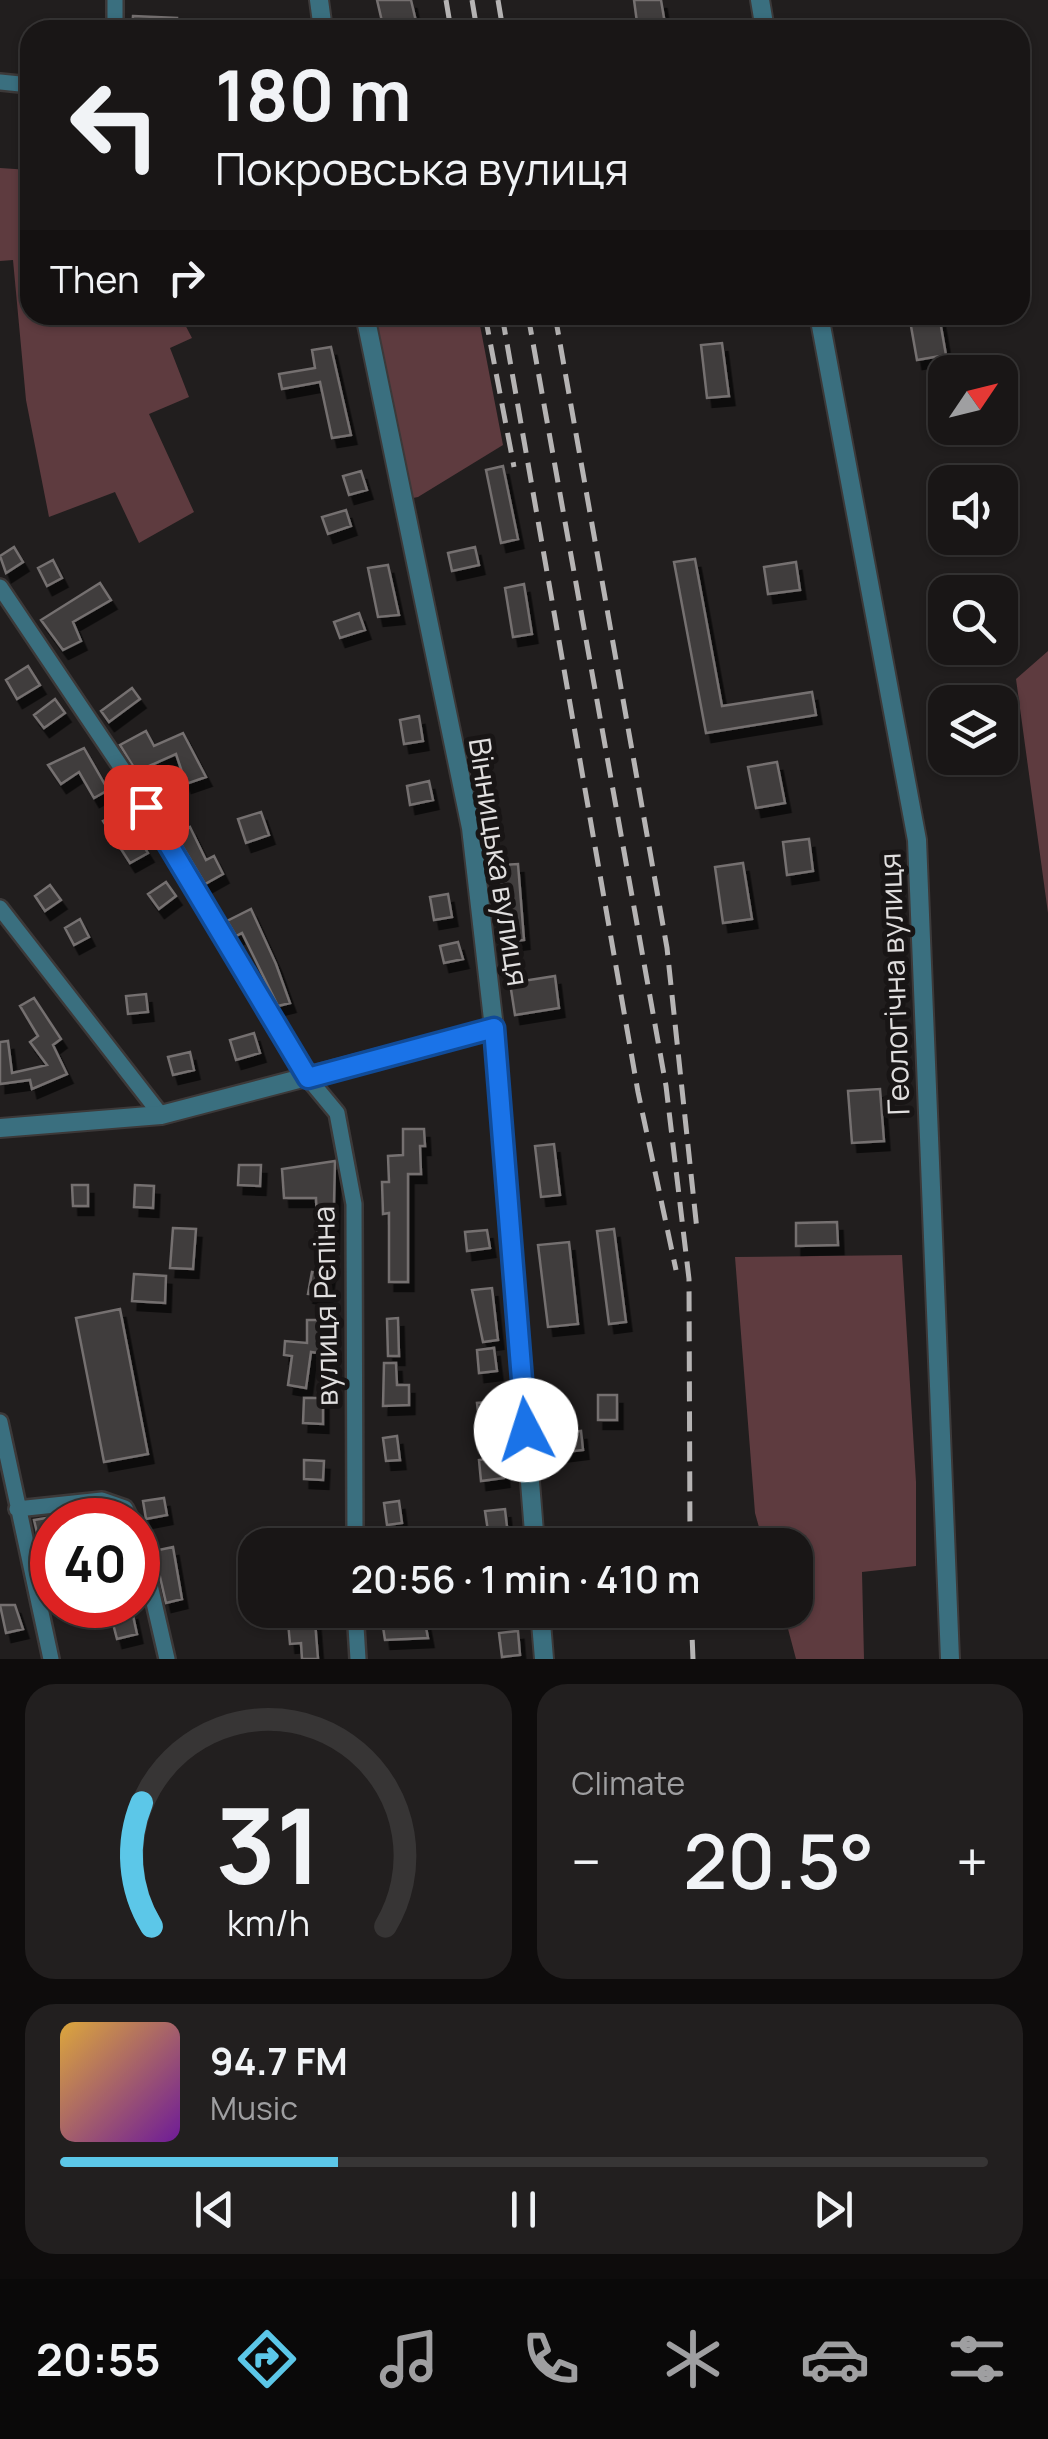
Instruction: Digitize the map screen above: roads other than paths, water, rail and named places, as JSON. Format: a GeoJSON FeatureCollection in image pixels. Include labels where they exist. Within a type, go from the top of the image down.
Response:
{"type":"FeatureCollection","features":[{"type":"Feature","properties":{"kind":"street","name":"Вінницька вулиця"},"geometry":{"type":"LineString","coordinates":[[368,325],[471,828],[494,1028],[534,1528]]}},
{"type":"Feature","properties":{"kind":"street","name":"Геологічна вулиця"},"geometry":{"type":"LineString","coordinates":[[820,325],[917,840],[950,1659]]}},
{"type":"Feature","properties":{"kind":"street","name":"вулиця Рєпіна"},"geometry":{"type":"LineString","coordinates":[[0,586],[125,773],[308,1078],[337,1114],[354,1204],[355,1528]]}},
{"type":"Feature","properties":{"kind":"street"},"geometry":{"type":"LineString","coordinates":[[0,908],[161,1114]]}},
{"type":"Feature","properties":{"kind":"street"},"geometry":{"type":"LineString","coordinates":[[0,1128],[161,1114],[494,1028]]}},
{"type":"Feature","properties":{"kind":"street"},"geometry":{"type":"LineString","coordinates":[[0,1422],[51,1659]]}},
{"type":"Feature","properties":{"kind":"street"},"geometry":{"type":"LineString","coordinates":[[18,1509],[30,1508]]}},
{"type":"Feature","properties":{"kind":"street"},"geometry":{"type":"LineString","coordinates":[[159,1628],[166,1659]]}},
{"type":"Feature","properties":{"kind":"street"},"geometry":{"type":"LineString","coordinates":[[356,1628],[358,1659]]}},
{"type":"Feature","properties":{"kind":"street"},"geometry":{"type":"LineString","coordinates":[[541,1628],[544,1659]]}},
{"type":"Feature","properties":{"kind":"railway"},"geometry":{"type":"LineString","coordinates":[[446,0],[449,20]]}},
{"type":"Feature","properties":{"kind":"railway"},"geometry":{"type":"LineString","coordinates":[[472,0],[475,20]]}},
{"type":"Feature","properties":{"kind":"railway"},"geometry":{"type":"LineString","coordinates":[[498,0],[501,20]]}},
{"type":"Feature","properties":{"kind":"railway"},"geometry":{"type":"LineString","coordinates":[[487,325],[514,467]]}},
{"type":"Feature","properties":{"kind":"railway"},"geometry":{"type":"LineString","coordinates":[[504,325],[638,1092],[676,1270]]}},
{"type":"Feature","properties":{"kind":"railway"},"geometry":{"type":"LineString","coordinates":[[530,325],[666,1086],[689,1279],[690,1528]]}},
{"type":"Feature","properties":{"kind":"railway"},"geometry":{"type":"LineString","coordinates":[[557,325],[667,948],[697,1230]]}},
{"type":"Feature","properties":{"kind":"railway"},"geometry":{"type":"LineString","coordinates":[[692,1628],[693,1659]]}}]}
